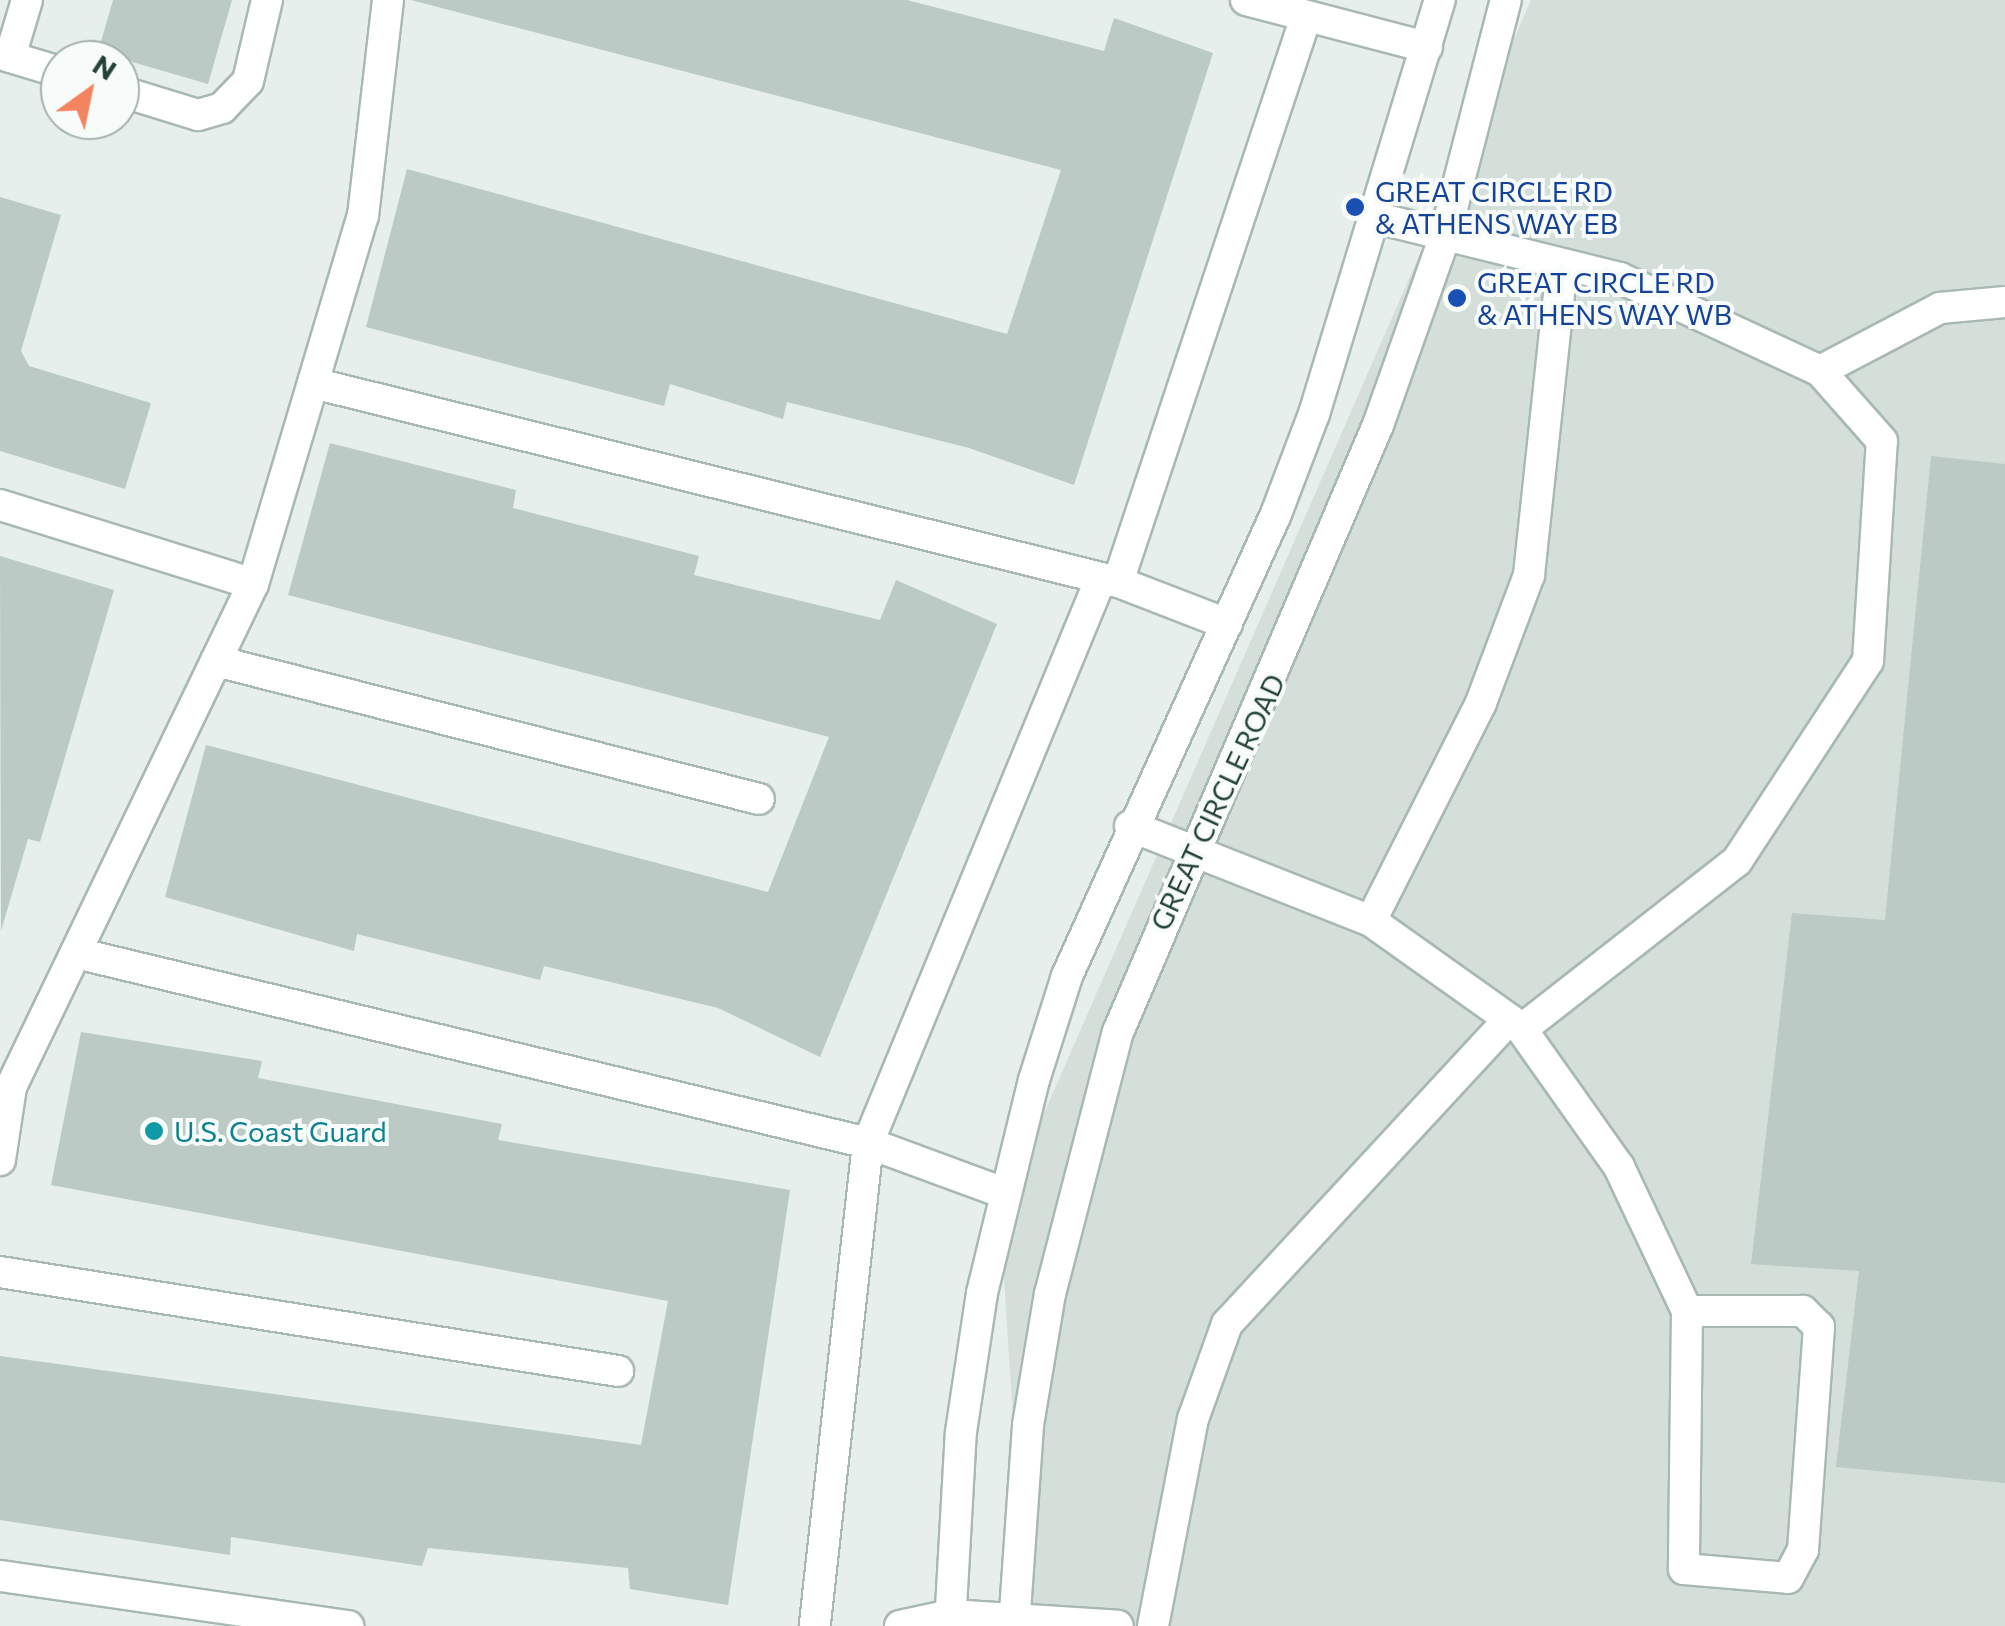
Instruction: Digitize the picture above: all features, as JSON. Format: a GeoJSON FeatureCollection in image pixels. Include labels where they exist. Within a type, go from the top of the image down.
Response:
{"type":"FeatureCollection","features":[{"type":"Feature","properties":{"kind":"street"},"geometry":{"type":"LineString","coordinates":[[27,0],[5,55],[40,66]]}},
{"type":"Feature","properties":{"kind":"street"},"geometry":{"type":"LineString","coordinates":[[140,97],[198,116],[222,108],[248,81],[268,0]]}},
{"type":"Feature","properties":{"kind":"street"},"geometry":{"type":"LineString","coordinates":[[0,1160],[12,1087],[253,584],[364,216],[388,0]]}},
{"type":"Feature","properties":{"kind":"street"},"geometry":{"type":"LineString","coordinates":[[1246,0],[1427,47]]}},
{"type":"Feature","properties":{"kind":"street"},"geometry":{"type":"LineString","coordinates":[[950,1620],[960,1432],[1004,1193],[1067,976],[1130,826],[1227,624],[1314,414],[1377,218],[1440,0]]}},
{"type":"Feature","properties":{"kind":"street","name":"GREAT CIRCLE ROAD"},"geometry":{"type":"LineString","coordinates":[[1014,1622],[1028,1425],[1064,1225],[1129,1001],[1328,551],[1444,239],[1506,0]]}},
{"type":"Feature","properties":{"kind":"street"},"geometry":{"type":"LineString","coordinates":[[815,1626],[868,1143],[1109,580],[1306,17]]}},
{"type":"Feature","properties":{"kind":"street"},"geometry":{"type":"LineString","coordinates":[[1154,1626],[1193,1419],[1227,1324],[1516,1024],[1737,861],[1868,661],[1882,442],[1820,371],[1620,278],[1444,239],[1377,218]]}},
{"type":"Feature","properties":{"kind":"street"},"geometry":{"type":"LineString","coordinates":[[1372,921],[1481,702],[1529,574],[1562,266]]}},
{"type":"Feature","properties":{"kind":"street"},"geometry":{"type":"LineString","coordinates":[[1820,371],[1940,308],[2005,302]]}},
{"type":"Feature","properties":{"kind":"street"},"geometry":{"type":"LineString","coordinates":[[313,383],[1109,580],[1227,624]]}},
{"type":"Feature","properties":{"kind":"street"},"geometry":{"type":"LineString","coordinates":[[0,505],[253,584]]}},
{"type":"Feature","properties":{"kind":"street"},"geometry":{"type":"LineString","coordinates":[[216,661],[760,799]]}},
{"type":"Feature","properties":{"kind":"street"},"geometry":{"type":"LineString","coordinates":[[1130,826],[1372,921],[1516,1024],[1619,1167],[1687,1311],[1684,1569],[1788,1578],[1804,1550],[1818,1327],[1803,1311],[1687,1311]]}},
{"type":"Feature","properties":{"kind":"street"},"geometry":{"type":"LineString","coordinates":[[76,953],[868,1143],[1004,1193]]}},
{"type":"Feature","properties":{"kind":"street"},"geometry":{"type":"LineString","coordinates":[[0,1272],[618,1371]]}},
{"type":"Feature","properties":{"kind":"street"},"geometry":{"type":"LineString","coordinates":[[0,1576],[348,1626]]}},
{"type":"Feature","properties":{"kind":"street"},"geometry":{"type":"LineString","coordinates":[[900,1626],[950,1620],[1118,1626]]}},
{"type":"Feature","properties":{"kind":"shaded area"},"geometry":{"type":"Polygon","coordinates":[[[1531,0],[2005,0],[2005,1626],[1026,1626],[1000,1214],[1531,0]]]}},
{"type":"Feature","properties":{"kind":"building"},"geometry":{"type":"Polygon","coordinates":[[[113,0],[232,0],[208,84],[140,64],[140,40],[101,40],[113,0]]]}},
{"type":"Feature","properties":{"kind":"building"},"geometry":{"type":"Polygon","coordinates":[[[411,0],[907,0],[1104,51],[1114,18],[1213,53],[1074,485],[969,448],[787,402],[783,419],[670,384],[664,406],[366,327],[407,169],[1007,334],[1061,170],[411,0]]]}},
{"type":"Feature","properties":{"kind":"building"},"geometry":{"type":"Polygon","coordinates":[[[0,197],[61,215],[21,351],[29,366],[151,403],[125,489],[0,451],[0,197]]]}},
{"type":"Feature","properties":{"kind":"building"},"geometry":{"type":"Polygon","coordinates":[[[330,443],[516,490],[513,508],[699,556],[694,575],[880,620],[896,580],[997,624],[820,1057],[718,1008],[544,966],[540,980],[357,934],[354,951],[165,897],[206,745],[768,892],[829,737],[288,595],[330,443]]]}},
{"type":"Feature","properties":{"kind":"building"},"geometry":{"type":"Polygon","coordinates":[[[1931,456],[2005,464],[2005,1483],[1836,1467],[1859,1271],[1751,1264],[1792,913],[1885,920],[1931,456]]]}},
{"type":"Feature","properties":{"kind":"building"},"geometry":{"type":"Polygon","coordinates":[[[0,556],[114,590],[40,842],[28,839],[1,931],[0,556]]]}},
{"type":"Feature","properties":{"kind":"building"},"geometry":{"type":"Polygon","coordinates":[[[81,1032],[262,1061],[258,1078],[502,1124],[498,1140],[790,1190],[728,1605],[630,1589],[628,1568],[428,1548],[422,1566],[231,1537],[230,1555],[0,1520],[0,1356],[641,1445],[668,1301],[51,1185],[81,1032]]]}},
{"type":"Feature","properties":{"kind":"place","name":"GREAT CIRCLE RD & ATHENS WAY EB"},"geometry":{"type":"Point","coordinates":[1355,207]}},
{"type":"Feature","properties":{"kind":"place","name":"GREAT CIRCLE RD & ATHENS WAY WB"},"geometry":{"type":"Point","coordinates":[1457,298]}},
{"type":"Feature","properties":{"kind":"place","name":"U.S. Coast Guard"},"geometry":{"type":"Point","coordinates":[154,1131]}}]}
